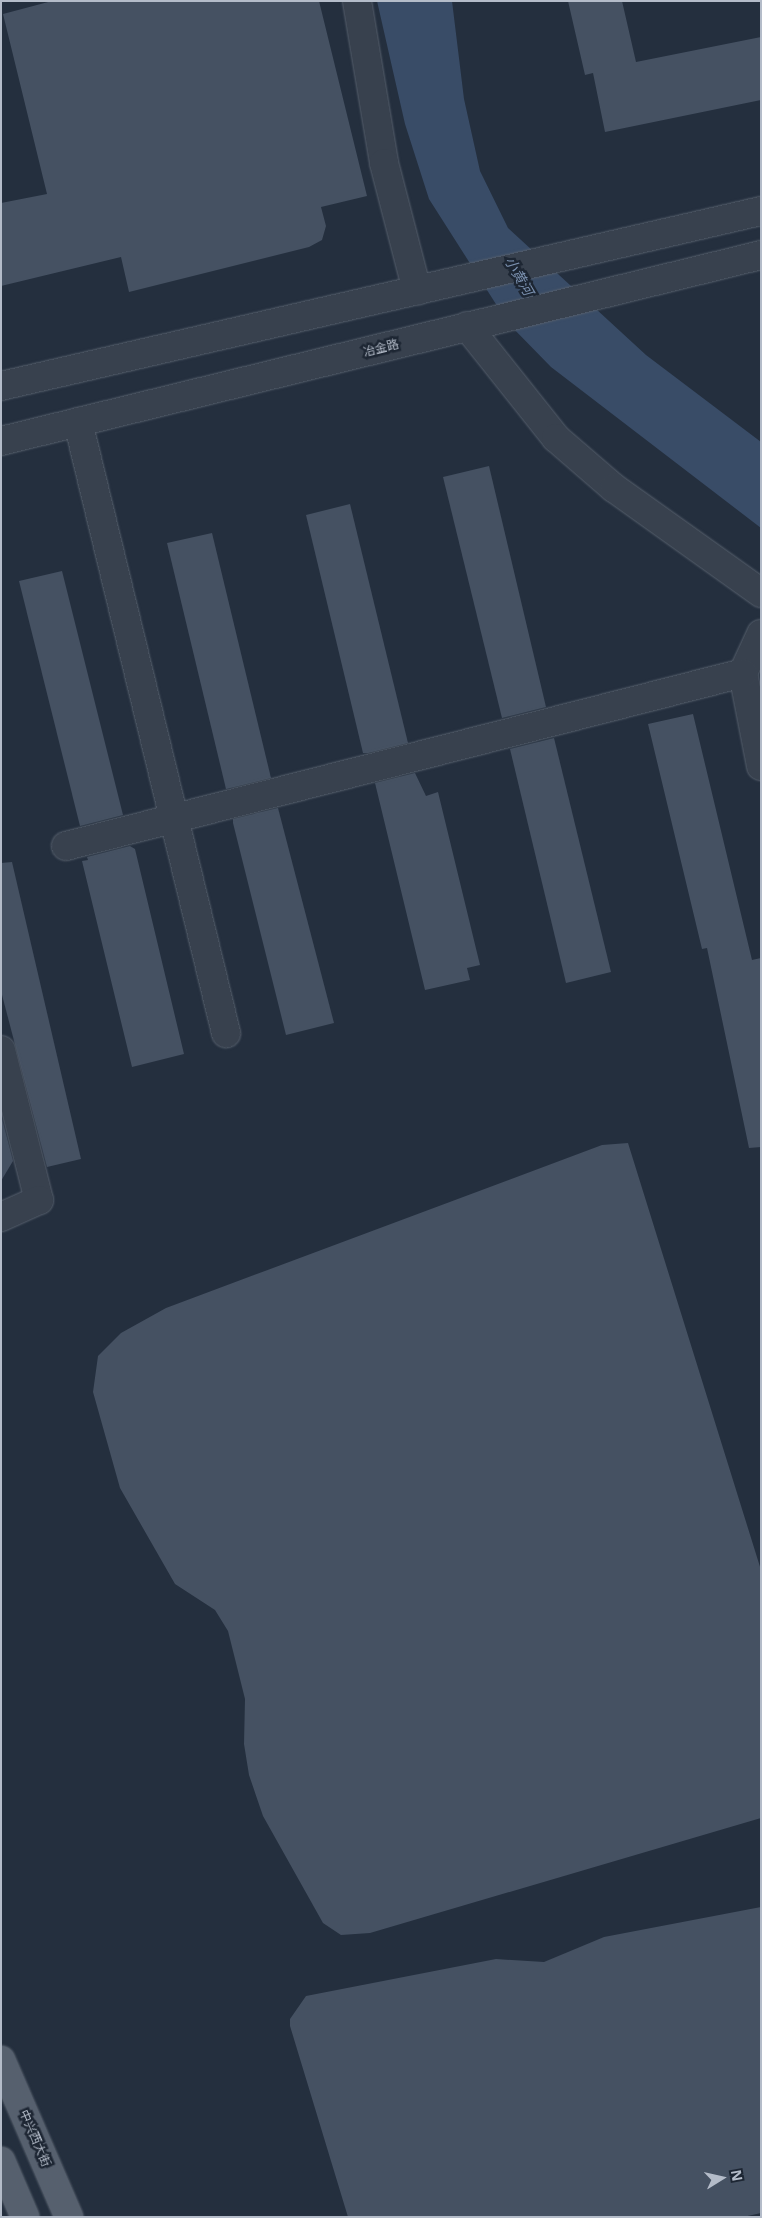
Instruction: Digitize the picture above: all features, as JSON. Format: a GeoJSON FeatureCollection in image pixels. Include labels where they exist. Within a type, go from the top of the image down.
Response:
{"type":"FeatureCollection","features":[{"type":"Feature","properties":{"kind":"main road","name":"中兴西大街"},"geometry":{"type":"LineString","coordinates":[[1,2060],[69,2217]]}},
{"type":"Feature","properties":{"kind":"main road"},"geometry":{"type":"LineString","coordinates":[[1,2161],[25,2217]]}},
{"type":"Feature","properties":{"kind":"street"},"geometry":{"type":"LineString","coordinates":[[357,1],[384,163],[417,291]]}},
{"type":"Feature","properties":{"kind":"street"},"geometry":{"type":"LineString","coordinates":[[1,386],[761,211]]}},
{"type":"Feature","properties":{"kind":"street","name":"冶金路"},"geometry":{"type":"LineString","coordinates":[[1,440],[761,255]]}},
{"type":"Feature","properties":{"kind":"street"},"geometry":{"type":"LineString","coordinates":[[467,326],[556,438],[614,488],[761,594]]}},
{"type":"Feature","properties":{"kind":"street"},"geometry":{"type":"LineString","coordinates":[[78,422],[226,1032]]}},
{"type":"Feature","properties":{"kind":"street"},"geometry":{"type":"LineString","coordinates":[[761,634],[744,673],[761,766]]}},
{"type":"Feature","properties":{"kind":"street"},"geometry":{"type":"LineString","coordinates":[[66,846],[744,673]]}},
{"type":"Feature","properties":{"kind":"street"},"geometry":{"type":"LineString","coordinates":[[1,1050],[38,1200],[1,1217]]}},
{"type":"Feature","properties":{"kind":"water","name":"小黄河"},"geometry":{"type":"Polygon","coordinates":[[[377,1],[452,1],[464,99],[480,171],[508,228],[646,355],[761,442],[761,528],[551,367],[508,323],[429,199],[405,124],[377,1]]]}},
{"type":"Feature","properties":{"kind":"building"},"geometry":{"type":"Polygon","coordinates":[[[52,1],[319,1],[367,196],[321,207],[326,226],[322,240],[309,247],[129,292],[121,257],[1,286],[1,203],[47,194],[3,14],[52,1]]]}},
{"type":"Feature","properties":{"kind":"building"},"geometry":{"type":"Polygon","coordinates":[[[568,1],[622,1],[636,62],[761,37],[761,100],[605,132],[593,73],[585,75],[568,1]]]}},
{"type":"Feature","properties":{"kind":"building"},"geometry":{"type":"Polygon","coordinates":[[[489,466],[546,707],[502,718],[443,477],[489,466]]]}},
{"type":"Feature","properties":{"kind":"building"},"geometry":{"type":"Polygon","coordinates":[[[350,504],[408,743],[368,753],[363,753],[306,515],[350,504]]]}},
{"type":"Feature","properties":{"kind":"building"},"geometry":{"type":"Polygon","coordinates":[[[212,533],[271,778],[226,789],[167,543],[212,533]]]}},
{"type":"Feature","properties":{"kind":"building"},"geometry":{"type":"Polygon","coordinates":[[[62,571],[123,815],[80,826],[19,581],[62,571]]]}},
{"type":"Feature","properties":{"kind":"building"},"geometry":{"type":"Polygon","coordinates":[[[693,714],[752,960],[761,958],[761,1147],[749,1148],[707,948],[702,949],[648,724],[693,714]]]}},
{"type":"Feature","properties":{"kind":"building"},"geometry":{"type":"Polygon","coordinates":[[[554,738],[611,972],[566,983],[510,749],[554,738]]]}},
{"type":"Feature","properties":{"kind":"building"},"geometry":{"type":"Polygon","coordinates":[[[415,773],[426,796],[438,792],[480,965],[467,968],[470,980],[425,990],[375,783],[415,773]]]}},
{"type":"Feature","properties":{"kind":"building"},"geometry":{"type":"Polygon","coordinates":[[[278,808],[334,1023],[286,1035],[233,823],[233,819],[278,808]]]}},
{"type":"Feature","properties":{"kind":"building"},"geometry":{"type":"Polygon","coordinates":[[[130,846],[135,849],[184,1054],[132,1067],[82,861],[88,860],[87,857],[130,846]]]}},
{"type":"Feature","properties":{"kind":"building"},"geometry":{"type":"Polygon","coordinates":[[[12,862],[81,1159],[47,1167],[1,991],[1,863],[12,862]]]}},
{"type":"Feature","properties":{"kind":"building"},"geometry":{"type":"Polygon","coordinates":[[[1,1115],[13,1161],[1,1181],[1,1115]]]}},
{"type":"Feature","properties":{"kind":"building"},"geometry":{"type":"Polygon","coordinates":[[[628,1143],[761,1570],[761,1818],[370,1933],[341,1935],[323,1923],[263,1816],[249,1775],[244,1744],[245,1699],[228,1631],[215,1610],[175,1584],[120,1488],[93,1392],[98,1356],[121,1333],[166,1308],[602,1145],[628,1143]]]}},
{"type":"Feature","properties":{"kind":"building"},"geometry":{"type":"Polygon","coordinates":[[[761,1907],[761,2213],[743,2217],[348,2217],[290,2026],[290,2019],[306,1996],[496,1959],[544,1962],[604,1937],[761,1907]]]}}]}
